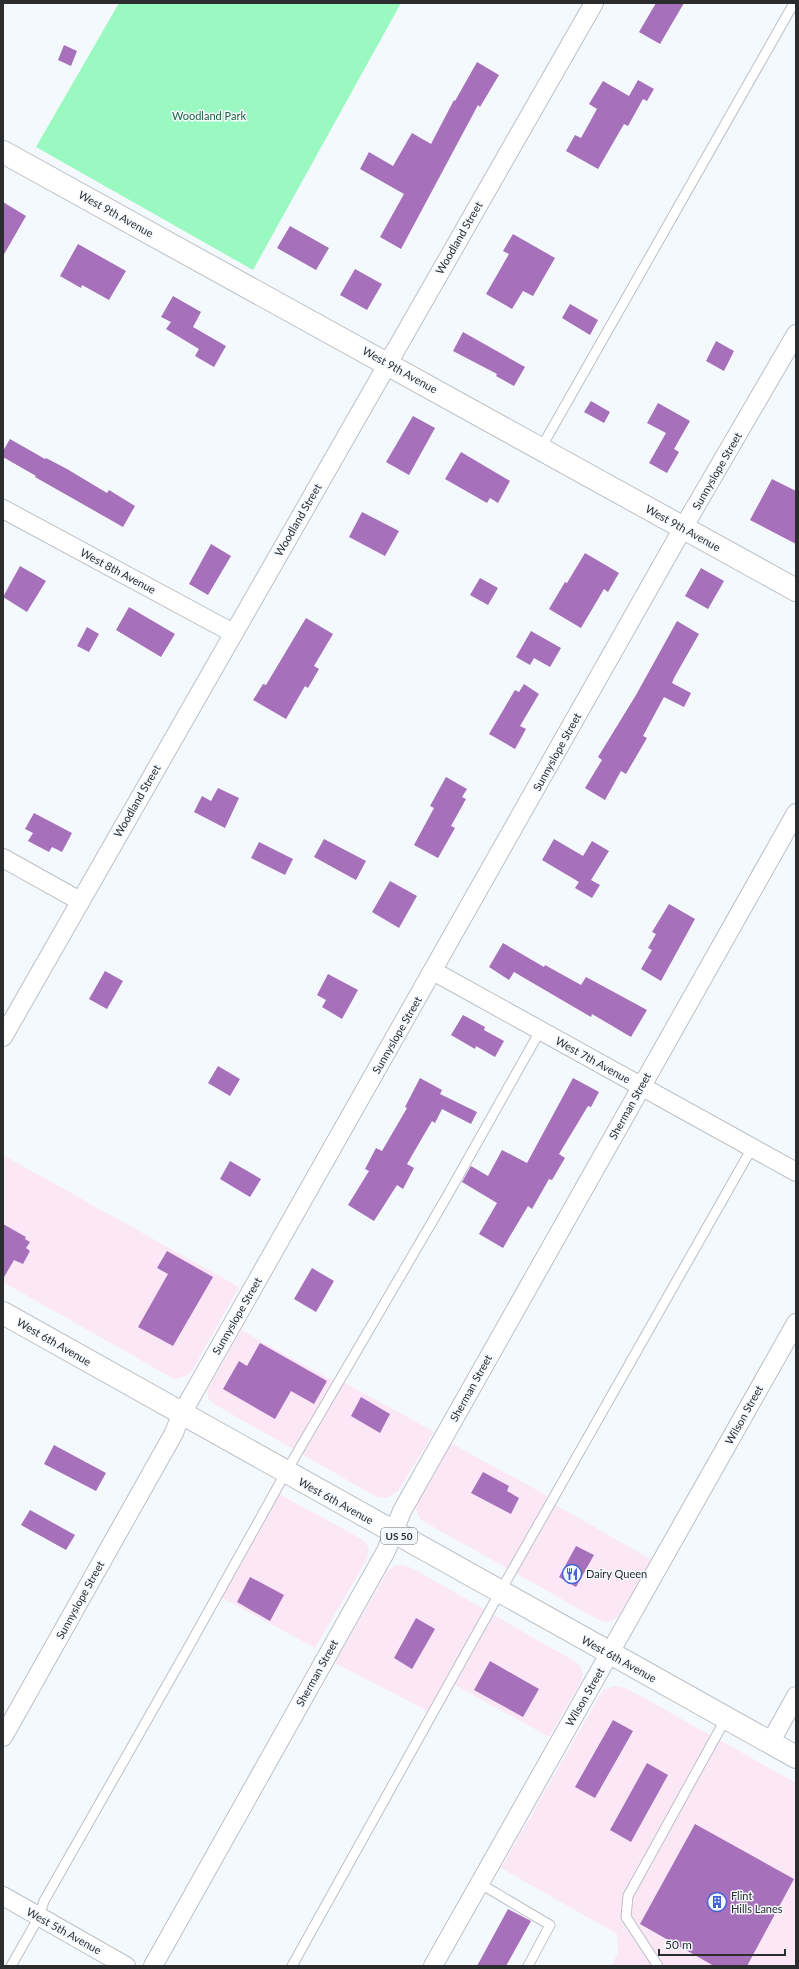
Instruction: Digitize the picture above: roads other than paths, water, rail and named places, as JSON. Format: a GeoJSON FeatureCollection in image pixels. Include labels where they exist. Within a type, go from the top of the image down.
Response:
{"type":"FeatureCollection","features":[{"type":"Feature","properties":{"kind":"main road","name":"West 9th Avenue"},"geometry":{"type":"LineString","coordinates":[[3,152],[796,590]]}},
{"type":"Feature","properties":{"kind":"main road","name":"West 6th Avenue"},"geometry":{"type":"LineString","coordinates":[[3,1313],[181,1415],[286,1472],[796,1757]]}},
{"type":"Feature","properties":{"kind":"street","name":"Woodland Street"},"geometry":{"type":"LineString","coordinates":[[3,1037],[594,3]]}},
{"type":"Feature","properties":{"kind":"street","name":"Sunnyslope Street"},"geometry":{"type":"LineString","coordinates":[[3,1737],[174,1433],[181,1415],[683,528],[796,334]]}},
{"type":"Feature","properties":{"kind":"street","name":"West 8th Avenue"},"geometry":{"type":"LineString","coordinates":[[3,509],[233,633]]}},
{"type":"Feature","properties":{"kind":"street","name":"Sherman Street"},"geometry":{"type":"LineString","coordinates":[[153,1966],[386,1551],[402,1511],[796,813]]}},
{"type":"Feature","properties":{"kind":"street"},"geometry":{"type":"LineString","coordinates":[[3,858],[80,901]]}},
{"type":"Feature","properties":{"kind":"street","name":"West 7th Avenue"},"geometry":{"type":"LineString","coordinates":[[433,971],[796,1172]]}},
{"type":"Feature","properties":{"kind":"street","name":"Wilson Street"},"geometry":{"type":"LineString","coordinates":[[433,1966],[796,1323]]}},
{"type":"Feature","properties":{"kind":"street"},"geometry":{"type":"LineString","coordinates":[[770,1743],[796,1696]]}},
{"type":"Feature","properties":{"kind":"street","name":"West 5th Avenue"},"geometry":{"type":"LineString","coordinates":[[3,1896],[126,1966]]}},
{"type":"Feature","properties":{"kind":"lane"},"geometry":{"type":"LineString","coordinates":[[541,448],[794,3]]}},
{"type":"Feature","properties":{"kind":"lane"},"geometry":{"type":"LineString","coordinates":[[11,1966],[39,1917],[44,1901],[286,1472],[446,1198],[540,1031]]}},
{"type":"Feature","properties":{"kind":"lane"},"geometry":{"type":"LineString","coordinates":[[292,1966],[500,1592],[752,1148]]}},
{"type":"Feature","properties":{"kind":"lane"},"geometry":{"type":"LineString","coordinates":[[658,1966],[626,1917],[628,1896],[726,1718]]}},
{"type":"Feature","properties":{"kind":"lane"},"geometry":{"type":"LineString","coordinates":[[479,1884],[550,1925],[528,1966]]}},
{"type":"Feature","properties":{"kind":"place","name":"Dairy Queen"},"geometry":{"type":"Point","coordinates":[572,1574]}},
{"type":"Feature","properties":{"kind":"place","name":"Flint Hills Lanes"},"geometry":{"type":"Point","coordinates":[717,1902]}},
{"type":"Feature","properties":{"kind":"park label","name":"Woodland Park"},"geometry":{"type":"Point","coordinates":[209,116]}}]}
